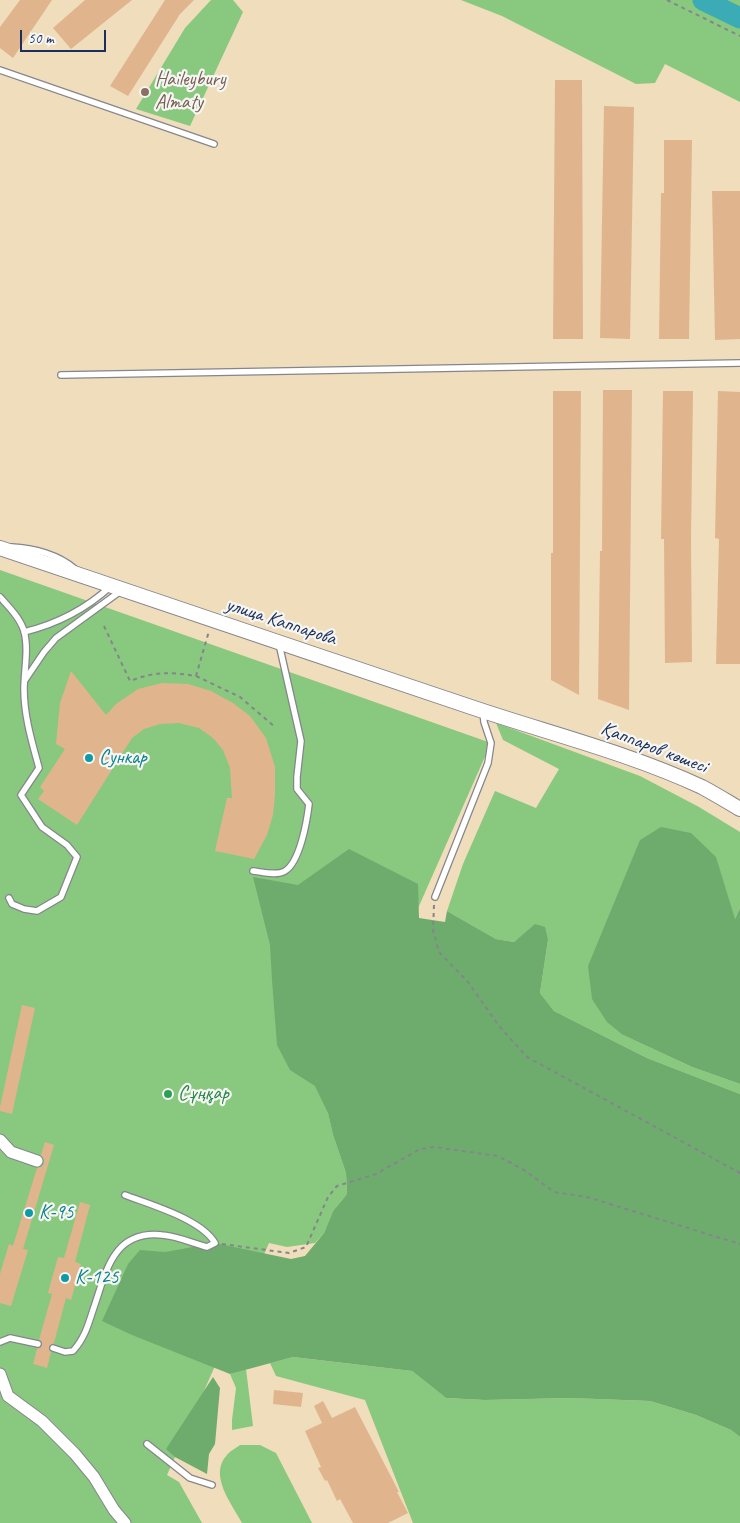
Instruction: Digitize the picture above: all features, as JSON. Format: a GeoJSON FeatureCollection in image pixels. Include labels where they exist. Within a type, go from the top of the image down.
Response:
{"type":"FeatureCollection","features":[{"type":"Feature","properties":{"kind":"street","name":"улица Каппарова"},"geometry":{"type":"LineString","coordinates":[[0,547],[86,578],[483,711],[550,731]]}},
{"type":"Feature","properties":{"kind":"street","name":"Қаппаров көшесі"},"geometry":{"type":"LineString","coordinates":[[550,731],[662,770],[704,788],[739,807]]}},
{"type":"Feature","properties":{"kind":"street"},"geometry":{"type":"LineString","coordinates":[[0,1140],[11,1152],[37,1161]]}},
{"type":"Feature","properties":{"kind":"street"},"geometry":{"type":"LineString","coordinates":[[0,1374],[8,1396],[42,1421],[75,1454],[94,1476],[114,1510],[125,1523]]}},
{"type":"Feature","properties":{"kind":"lane"},"geometry":{"type":"LineString","coordinates":[[0,70],[214,144]]}},
{"type":"Feature","properties":{"kind":"lane"},"geometry":{"type":"LineString","coordinates":[[61,374],[740,363]]}},
{"type":"Feature","properties":{"kind":"lane"},"geometry":{"type":"LineString","coordinates":[[24,632],[49,626],[117,588]]}},
{"type":"Feature","properties":{"kind":"lane"},"geometry":{"type":"LineString","coordinates":[[24,682],[56,638],[117,588]]}},
{"type":"Feature","properties":{"kind":"lane"},"geometry":{"type":"LineString","coordinates":[[0,596],[17,617],[24,632],[24,700],[29,730],[39,768],[21,795],[42,827],[66,845],[76,857],[60,897],[37,911],[24,909],[12,904],[9,898]]}},
{"type":"Feature","properties":{"kind":"lane"},"geometry":{"type":"LineString","coordinates":[[253,871],[279,873],[285,871],[292,863],[297,854],[309,804],[297,789],[301,741],[278,642]]}},
{"type":"Feature","properties":{"kind":"lane"},"geometry":{"type":"LineString","coordinates":[[435,897],[488,763],[491,744],[484,722],[483,711]]}},
{"type":"Feature","properties":{"kind":"lane"},"geometry":{"type":"LineString","coordinates":[[53,1348],[65,1352],[73,1351],[81,1343],[111,1263],[118,1249],[130,1240],[144,1234],[164,1235],[206,1247],[215,1242],[210,1234],[196,1224],[125,1195]]}},
{"type":"Feature","properties":{"kind":"lane"},"geometry":{"type":"LineString","coordinates":[[0,1342],[10,1338],[38,1344]]}},
{"type":"Feature","properties":{"kind":"lane"},"geometry":{"type":"LineString","coordinates":[[147,1444],[190,1478],[212,1485]]}},
{"type":"Feature","properties":{"kind":"path"},"geometry":{"type":"LineString","coordinates":[[667,0],[740,36]]}},
{"type":"Feature","properties":{"kind":"path"},"geometry":{"type":"LineString","coordinates":[[196,676],[213,620]]}},
{"type":"Feature","properties":{"kind":"path"},"geometry":{"type":"LineString","coordinates":[[104,626],[130,682],[141,677],[168,672],[196,676],[240,697],[275,727]]}},
{"type":"Feature","properties":{"kind":"path"},"geometry":{"type":"LineString","coordinates":[[435,897],[433,930],[439,952],[468,982],[498,1026],[527,1057],[740,1173]]}},
{"type":"Feature","properties":{"kind":"path"},"geometry":{"type":"LineString","coordinates":[[215,1242],[289,1252],[306,1247],[328,1197],[337,1186],[376,1174],[420,1149],[434,1147],[498,1156],[524,1170],[554,1192],[587,1197],[740,1244]]}},
{"type":"Feature","properties":{"kind":"green space"},"geometry":{"type":"Polygon","coordinates":[[[211,0],[233,0],[243,12],[190,126],[136,109],[185,28],[211,0]]]}},
{"type":"Feature","properties":{"kind":"green space"},"geometry":{"type":"Polygon","coordinates":[[[461,0],[740,0],[740,102],[665,64],[655,83],[636,84],[502,16],[461,0]]]}},
{"type":"Feature","properties":{"kind":"green space","name":"Сұңқар"},"geometry":{"type":"Polygon","coordinates":[[[0,570],[491,743],[328,1112],[333,1135],[346,1173],[347,1194],[333,1211],[324,1233],[315,1243],[287,1247],[269,1243],[167,1475],[179,1482],[202,1523],[0,1523],[0,570]]]}},
{"type":"Feature","properties":{"kind":"green space"},"geometry":{"type":"Polygon","coordinates":[[[496,723],[640,776],[699,807],[740,832],[740,908],[735,919],[623,1035],[692,1067],[740,1084],[740,1094],[647,1058],[554,1011],[540,993],[548,940],[535,925],[514,942],[496,939],[447,911],[463,864],[495,791],[536,808],[559,769],[503,740],[496,723]]]}},
{"type":"Feature","properties":{"kind":"green space"},"geometry":{"type":"Polygon","coordinates":[[[661,827],[691,833],[716,857],[735,919],[740,908],[740,1084],[692,1067],[623,1035],[607,1022],[592,999],[588,966],[640,840],[661,827]]]}},
{"type":"Feature","properties":{"kind":"green space"},"geometry":{"type":"Polygon","coordinates":[[[349,849],[418,884],[419,918],[445,922],[447,911],[496,939],[514,942],[535,924],[545,927],[548,940],[540,993],[554,1011],[647,1058],[740,1094],[740,1437],[731,1430],[696,1415],[650,1401],[570,1398],[485,1400],[446,1398],[412,1371],[293,1357],[230,1374],[102,1321],[128,1264],[140,1250],[165,1252],[215,1243],[291,1259],[305,1256],[324,1233],[333,1211],[347,1194],[346,1173],[333,1135],[328,1113],[315,1086],[290,1070],[277,1045],[270,945],[253,877],[298,885],[349,849]]]}},
{"type":"Feature","properties":{"kind":"green space"},"geometry":{"type":"Polygon","coordinates":[[[293,1357],[412,1371],[446,1398],[485,1400],[570,1398],[650,1401],[696,1415],[731,1430],[740,1437],[740,1523],[413,1523],[365,1400],[276,1376],[270,1363],[293,1357]]]}},
{"type":"Feature","properties":{"kind":"green space"},"geometry":{"type":"Polygon","coordinates":[[[246,1369],[253,1426],[232,1430],[236,1388],[230,1374],[246,1369]]]}},
{"type":"Feature","properties":{"kind":"green space"},"geometry":{"type":"Polygon","coordinates":[[[213,1377],[220,1388],[215,1444],[209,1454],[207,1474],[175,1457],[166,1449],[213,1377]]]}},
{"type":"Feature","properties":{"kind":"green space"},"geometry":{"type":"Polygon","coordinates":[[[240,1445],[260,1445],[276,1453],[312,1523],[242,1523],[224,1489],[220,1471],[227,1455],[240,1445]]]}},
{"type":"Feature","properties":{"kind":"building"},"geometry":{"type":"Polygon","coordinates":[[[20,0],[52,0],[13,58],[0,48],[0,27],[20,0]]]}},
{"type":"Feature","properties":{"kind":"building"},"geometry":{"type":"Polygon","coordinates":[[[85,0],[132,0],[71,49],[53,28],[85,0]]]}},
{"type":"Feature","properties":{"kind":"building"},"geometry":{"type":"Polygon","coordinates":[[[165,0],[194,0],[180,14],[128,96],[110,86],[165,0]]]}},
{"type":"Feature","properties":{"kind":"building"},"geometry":{"type":"Polygon","coordinates":[[[555,80],[582,80],[583,339],[553,339],[555,80]]]}},
{"type":"Feature","properties":{"kind":"building"},"geometry":{"type":"Polygon","coordinates":[[[604,106],[634,107],[630,339],[600,338],[604,106]]]}},
{"type":"Feature","properties":{"kind":"building"},"geometry":{"type":"Polygon","coordinates":[[[664,140],[692,140],[689,339],[659,339],[661,193],[664,193],[664,140]]]}},
{"type":"Feature","properties":{"kind":"building"},"geometry":{"type":"Polygon","coordinates":[[[712,191],[740,191],[740,339],[715,340],[712,191]]]}},
{"type":"Feature","properties":{"kind":"building"},"geometry":{"type":"Polygon","coordinates":[[[603,390],[632,390],[629,710],[598,699],[600,551],[602,551],[603,390]]]}},
{"type":"Feature","properties":{"kind":"building"},"geometry":{"type":"Polygon","coordinates":[[[553,391],[581,391],[579,695],[551,680],[553,391]]]}},
{"type":"Feature","properties":{"kind":"building"},"geometry":{"type":"Polygon","coordinates":[[[663,391],[693,391],[692,662],[665,663],[664,539],[661,539],[663,391]]]}},
{"type":"Feature","properties":{"kind":"building"},"geometry":{"type":"Polygon","coordinates":[[[718,391],[740,392],[740,664],[716,664],[719,539],[715,538],[718,391]]]}},
{"type":"Feature","properties":{"kind":"building","name":"Сункар"},"geometry":{"type":"Polygon","coordinates":[[[71,671],[106,715],[116,704],[138,689],[162,683],[188,684],[211,691],[233,703],[250,716],[266,738],[275,767],[273,815],[267,835],[254,859],[215,851],[227,798],[232,798],[230,768],[223,750],[213,738],[199,728],[179,723],[160,724],[144,729],[132,738],[77,825],[38,799],[44,791],[40,787],[65,749],[56,744],[60,703],[71,671]]]}},
{"type":"Feature","properties":{"kind":"building"},"geometry":{"type":"Polygon","coordinates":[[[22,1005],[35,1008],[12,1114],[0,1111],[0,1107],[22,1005]]]}},
{"type":"Feature","properties":{"kind":"building","name":"K-95"},"geometry":{"type":"Polygon","coordinates":[[[45,1142],[54,1145],[23,1249],[28,1250],[11,1306],[0,1303],[0,1274],[9,1244],[13,1246],[37,1168],[42,1167],[44,1163],[41,1155],[45,1142]]]}},
{"type":"Feature","properties":{"kind":"building","name":"K-125"},"geometry":{"type":"Polygon","coordinates":[[[80,1202],[90,1205],[75,1262],[81,1264],[71,1300],[66,1298],[54,1343],[49,1346],[51,1352],[47,1368],[33,1364],[37,1349],[42,1345],[42,1342],[39,1340],[52,1294],[48,1293],[58,1257],[64,1258],[80,1202]]]}},
{"type":"Feature","properties":{"kind":"building"},"geometry":{"type":"Polygon","coordinates":[[[274,1390],[303,1393],[301,1407],[273,1404],[274,1390]]]}},
{"type":"Feature","properties":{"kind":"building"},"geometry":{"type":"Polygon","coordinates":[[[323,1401],[332,1418],[355,1407],[408,1513],[388,1523],[353,1523],[340,1499],[337,1501],[327,1480],[325,1481],[318,1468],[321,1467],[305,1431],[322,1423],[314,1406],[323,1401]]]}},
{"type":"Feature","properties":{"kind":"waterway"},"geometry":{"type":"LineString","coordinates":[[703,0],[740,18]]}},
{"type":"Feature","properties":{"kind":"place","name":"Haileybury Almaty"},"geometry":{"type":"Point","coordinates":[145,92]}},
{"type":"Feature","properties":{"kind":"place","name":"Сункар"},"geometry":{"type":"Point","coordinates":[89,758]}},
{"type":"Feature","properties":{"kind":"place","name":"Сұңқар"},"geometry":{"type":"Point","coordinates":[168,1094]}},
{"type":"Feature","properties":{"kind":"place","name":"K-95"},"geometry":{"type":"Point","coordinates":[29,1213]}},
{"type":"Feature","properties":{"kind":"place","name":"K-125"},"geometry":{"type":"Point","coordinates":[65,1278]}}]}
